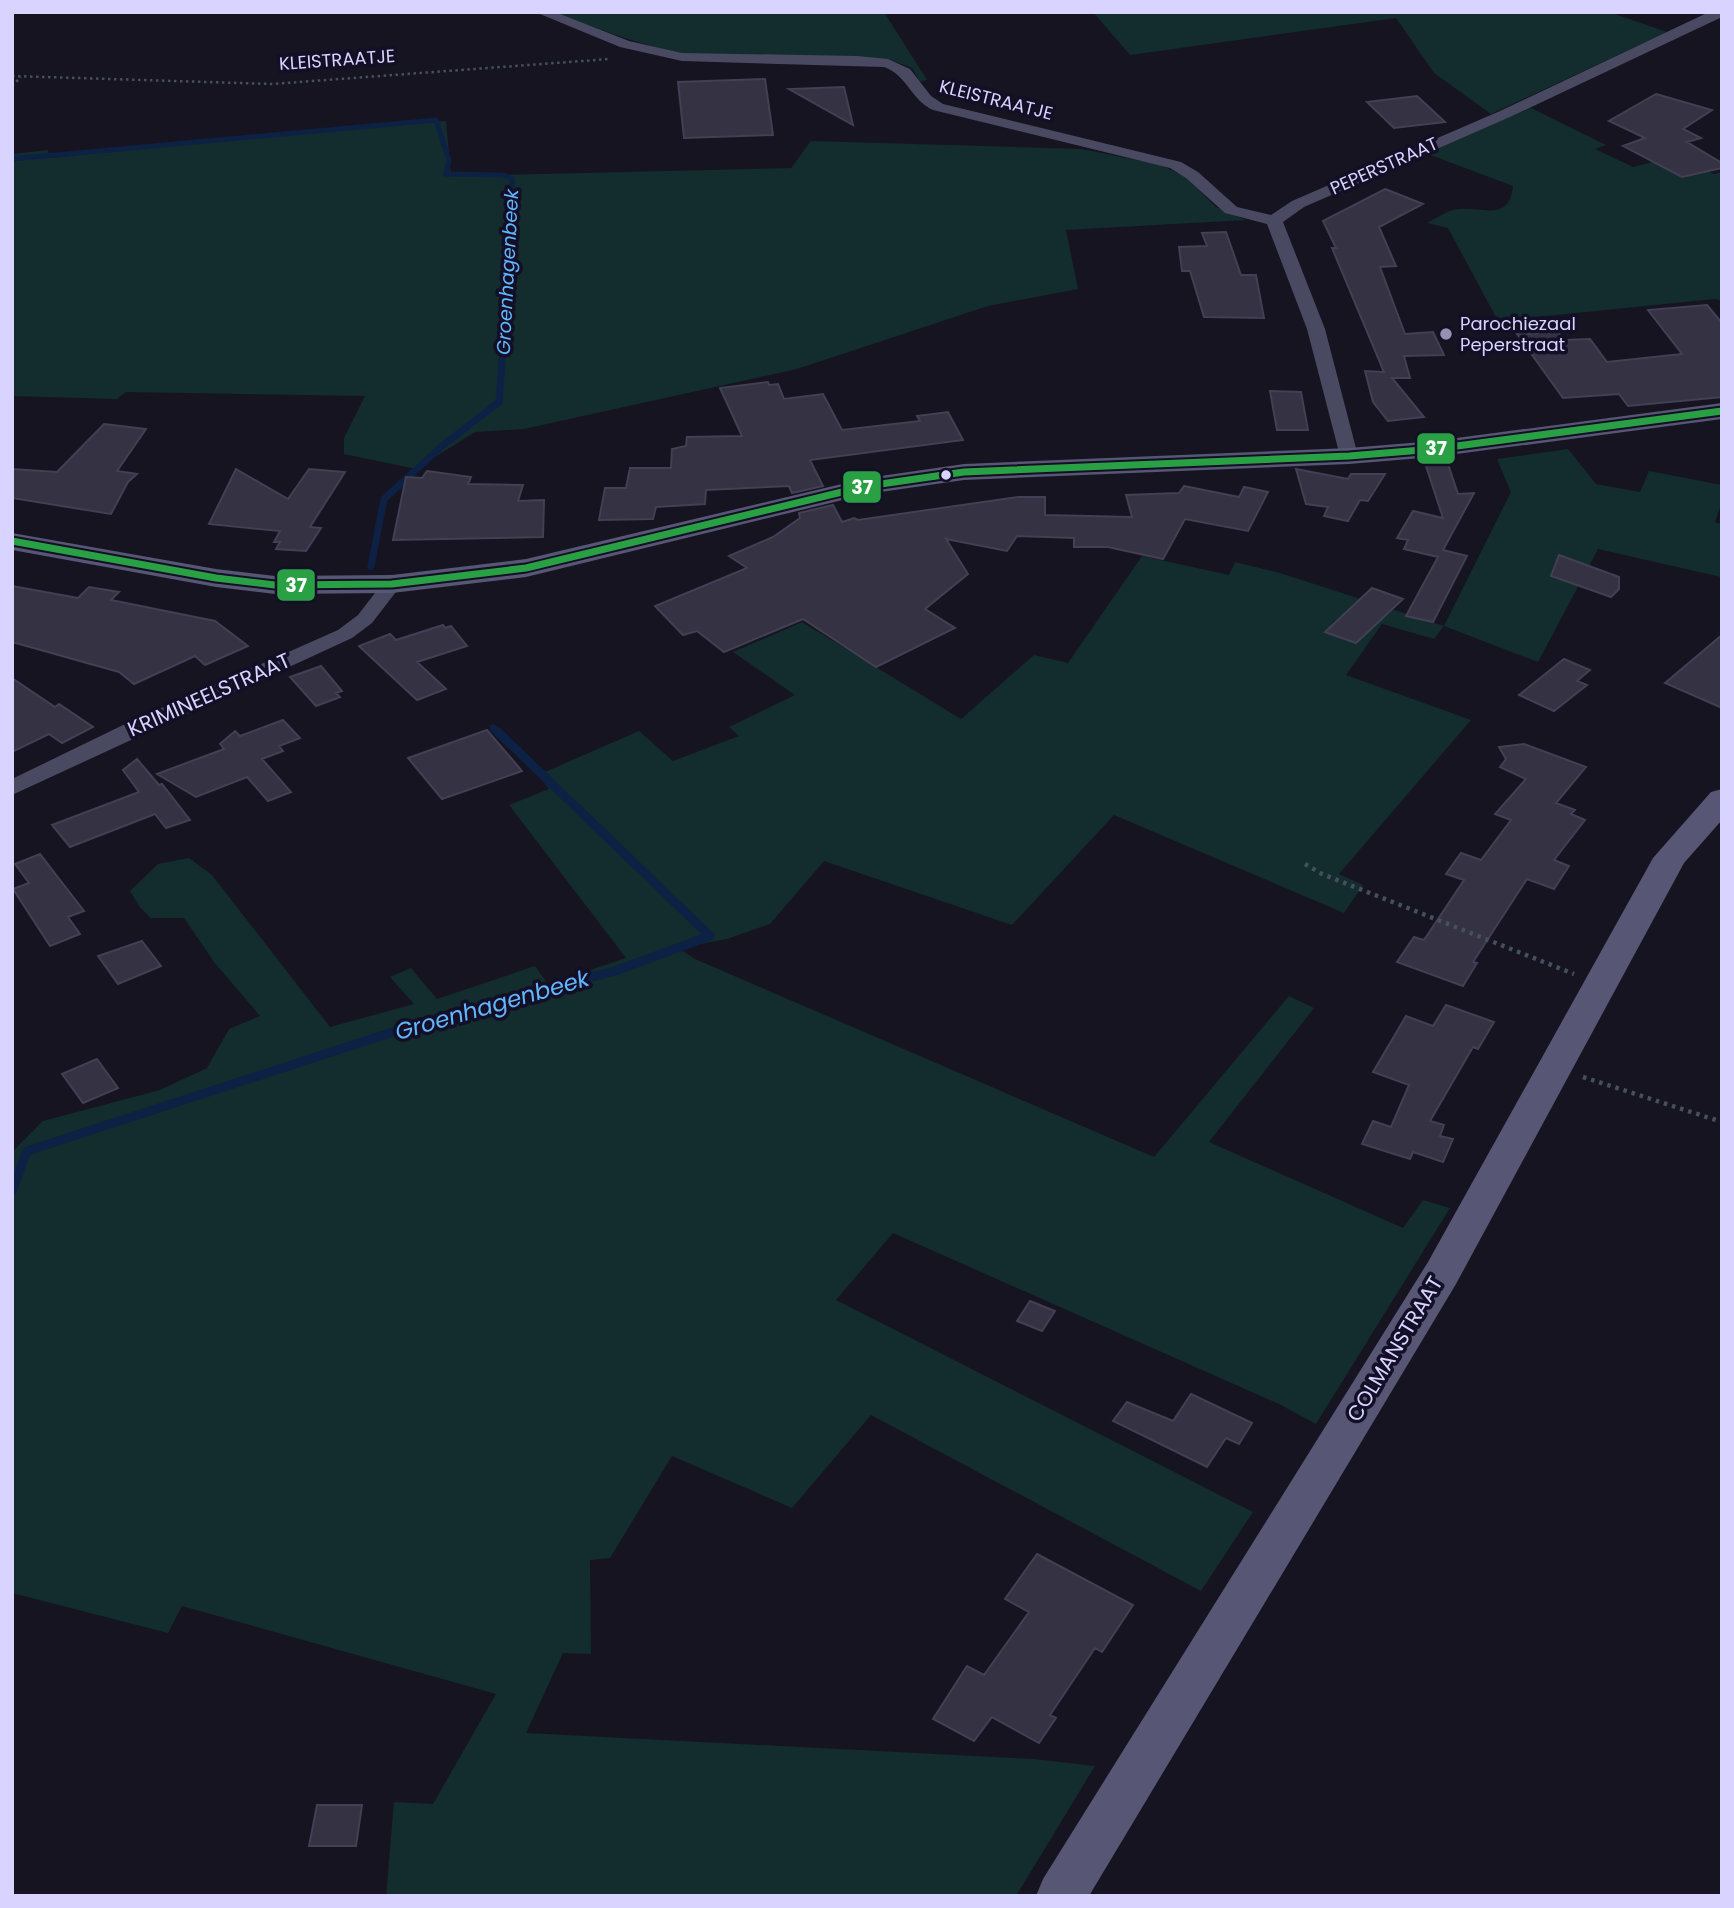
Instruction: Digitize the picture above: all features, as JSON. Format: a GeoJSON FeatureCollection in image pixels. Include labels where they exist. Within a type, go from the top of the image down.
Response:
{"type":"FeatureCollection","features":[{"type":"Feature","properties":{"kind":"main road"},"geometry":{"type":"LineString","coordinates":[[12,541],[275,585],[392,584],[526,568],[867,486],[953,473],[1349,456],[1434,449],[1722,411]]}},
{"type":"Feature","properties":{"kind":"main road","name":"COLMANSTRAAT"},"geometry":{"type":"LineString","coordinates":[[1060,1896],[1442,1273],[1670,858],[1722,799]]}},
{"type":"Feature","properties":{"kind":"street","name":"KLEISTRAATJE"},"geometry":{"type":"LineString","coordinates":[[542,12],[625,44],[663,54],[714,59],[857,60],[885,63],[904,71],[921,98],[938,107],[1175,165],[1192,176],[1231,211],[1275,221]]}},
{"type":"Feature","properties":{"kind":"street","name":"PEPERSTRAAT"},"geometry":{"type":"LineString","coordinates":[[1275,221],[1298,204],[1505,114],[1721,12]]}},
{"type":"Feature","properties":{"kind":"street"},"geometry":{"type":"LineString","coordinates":[[1275,221],[1316,329],[1349,456]]}},
{"type":"Feature","properties":{"kind":"street","name":"KRIMINEELSTRAAT"},"geometry":{"type":"LineString","coordinates":[[12,788],[129,730],[345,634],[365,619],[392,584]]}},
{"type":"Feature","properties":{"kind":"path","name":"KLEISTRAATJE"},"geometry":{"type":"LineString","coordinates":[[12,76],[272,84],[663,54]]}},
{"type":"Feature","properties":{"kind":"path"},"geometry":{"type":"LineString","coordinates":[[12,86],[21,76]]}},
{"type":"Feature","properties":{"kind":"path"},"geometry":{"type":"LineString","coordinates":[[1305,864],[1322,874],[1601,984]]}},
{"type":"Feature","properties":{"kind":"path"},"geometry":{"type":"LineString","coordinates":[[1555,1068],[1722,1122]]}},
{"type":"Feature","properties":{"kind":"green space"},"geometry":{"type":"Polygon","coordinates":[[[554,12],[884,12],[927,80],[920,82],[912,68],[891,60],[692,55],[674,52],[554,12]]]}},
{"type":"Feature","properties":{"kind":"green space"},"geometry":{"type":"Polygon","coordinates":[[[1093,12],[1609,12],[1667,32],[1491,114],[1434,73],[1396,18],[1130,55],[1093,12]]]}},
{"type":"Feature","properties":{"kind":"green space"},"geometry":{"type":"Polygon","coordinates":[[[1531,108],[1606,145],[1595,149],[1633,167],[1676,156],[1714,174],[1722,172],[1722,301],[1715,299],[1498,321],[1448,228],[1427,223],[1453,210],[1499,209],[1506,205],[1513,186],[1425,153],[1531,108]]]}},
{"type":"Feature","properties":{"kind":"green space"},"geometry":{"type":"Polygon","coordinates":[[[446,121],[451,176],[791,168],[811,141],[1082,149],[1161,165],[1186,177],[1216,207],[1246,220],[1066,230],[1078,289],[988,306],[797,369],[524,429],[475,432],[416,469],[344,454],[344,438],[365,396],[126,392],[117,399],[12,396],[12,154],[48,150],[49,158],[346,127],[446,121]]]}},
{"type":"Feature","properties":{"kind":"green space"},"geometry":{"type":"Polygon","coordinates":[[[1568,449],[1596,484],[1640,492],[1649,471],[1722,485],[1722,501],[1715,522],[1722,524],[1721,577],[1598,549],[1538,662],[1444,626],[1511,492],[1497,459],[1568,449]]]}},
{"type":"Feature","properties":{"kind":"green space"},"geometry":{"type":"Polygon","coordinates":[[[1142,556],[1229,575],[1235,562],[1280,573],[1444,626],[1434,639],[1382,624],[1346,675],[1471,720],[1339,874],[1363,885],[1344,913],[1114,815],[1012,925],[824,861],[770,924],[727,939],[678,948],[695,959],[1154,1157],[1289,996],[1314,1008],[1209,1142],[1403,1228],[1423,1200],[1450,1208],[1316,1424],[1279,1404],[893,1233],[836,1300],[1253,1512],[1201,1591],[871,1415],[792,1508],[672,1456],[610,1558],[590,1560],[591,1654],[563,1653],[526,1733],[1034,1759],[1095,1766],[1016,1896],[386,1896],[394,1802],[433,1804],[496,1694],[182,1606],[168,1633],[12,1593],[12,1152],[43,1121],[160,1090],[207,1068],[229,1029],[260,1016],[214,962],[184,918],[151,918],[139,906],[130,891],[158,864],[189,858],[212,875],[330,1027],[414,1004],[390,977],[411,968],[437,999],[535,966],[548,984],[626,958],[509,805],[549,789],[538,775],[639,731],[673,761],[739,736],[729,727],[795,695],[733,652],[802,622],[961,719],[1034,655],[1068,663],[1142,556]]]}},
{"type":"Feature","properties":{"kind":"building"},"geometry":{"type":"Polygon","coordinates":[[[765,79],[773,135],[684,138],[678,82],[765,79]]]}},
{"type":"Feature","properties":{"kind":"building"},"geometry":{"type":"Polygon","coordinates":[[[844,87],[853,125],[789,89],[844,87]]]}},
{"type":"Feature","properties":{"kind":"building"},"geometry":{"type":"Polygon","coordinates":[[[1656,94],[1712,110],[1683,129],[1701,138],[1687,142],[1722,163],[1722,168],[1682,177],[1623,146],[1645,138],[1609,121],[1656,94]]]}},
{"type":"Feature","properties":{"kind":"building"},"geometry":{"type":"Polygon","coordinates":[[[1417,96],[1445,122],[1394,128],[1367,102],[1417,96]]]}},
{"type":"Feature","properties":{"kind":"building"},"geometry":{"type":"Polygon","coordinates":[[[1385,189],[1423,204],[1379,227],[1396,266],[1380,267],[1405,334],[1433,332],[1444,355],[1404,356],[1410,378],[1392,378],[1424,417],[1388,421],[1373,402],[1365,371],[1384,372],[1323,221],[1385,189]]]}},
{"type":"Feature","properties":{"kind":"building"},"geometry":{"type":"Polygon","coordinates":[[[1226,232],[1241,275],[1256,275],[1264,318],[1204,317],[1190,271],[1182,271],[1179,247],[1207,246],[1202,233],[1226,232]]]}},
{"type":"Feature","properties":{"kind":"building"},"geometry":{"type":"Polygon","coordinates":[[[1707,305],[1722,323],[1722,397],[1628,406],[1619,394],[1563,398],[1517,334],[1558,332],[1564,340],[1590,339],[1607,362],[1682,354],[1648,310],[1707,305]]]}},
{"type":"Feature","properties":{"kind":"building"},"geometry":{"type":"Polygon","coordinates":[[[768,382],[769,385],[778,384],[784,399],[823,394],[842,430],[920,421],[917,416],[948,412],[963,440],[810,460],[823,486],[792,493],[789,486],[706,490],[705,504],[656,507],[653,519],[599,520],[605,488],[626,488],[630,468],[671,468],[672,449],[686,446],[687,437],[742,436],[720,388],[768,382]]]}},
{"type":"Feature","properties":{"kind":"building"},"geometry":{"type":"Polygon","coordinates":[[[1270,391],[1301,392],[1308,430],[1277,430],[1270,391]]]}},
{"type":"Feature","properties":{"kind":"building"},"geometry":{"type":"Polygon","coordinates":[[[104,424],[146,429],[117,471],[137,474],[128,482],[111,514],[12,498],[12,469],[57,472],[104,424]]]}},
{"type":"Feature","properties":{"kind":"building"},"geometry":{"type":"Polygon","coordinates":[[[1446,458],[1458,494],[1474,493],[1443,550],[1467,556],[1433,622],[1406,616],[1438,557],[1404,549],[1408,540],[1397,538],[1413,511],[1443,518],[1424,460],[1446,458]]]}},
{"type":"Feature","properties":{"kind":"building"},"geometry":{"type":"Polygon","coordinates":[[[236,469],[288,499],[309,469],[345,472],[310,527],[321,528],[306,551],[276,549],[280,542],[274,542],[280,531],[209,524],[236,469]]]}},
{"type":"Feature","properties":{"kind":"building"},"geometry":{"type":"Polygon","coordinates":[[[1296,469],[1348,479],[1351,474],[1385,474],[1368,501],[1360,500],[1348,521],[1324,516],[1328,507],[1306,504],[1296,469]]]}},
{"type":"Feature","properties":{"kind":"building"},"geometry":{"type":"Polygon","coordinates":[[[427,471],[471,477],[468,484],[523,485],[518,501],[544,500],[543,537],[393,540],[406,477],[422,478],[427,471]]]}},
{"type":"Feature","properties":{"kind":"building"},"geometry":{"type":"Polygon","coordinates":[[[1184,486],[1239,497],[1244,487],[1268,492],[1248,531],[1185,519],[1163,559],[1108,547],[1074,547],[1074,538],[1017,536],[1007,551],[946,539],[968,574],[925,609],[955,628],[876,667],[803,619],[724,652],[697,631],[683,635],[655,606],[747,568],[729,556],[773,537],[800,518],[799,513],[833,505],[842,522],[854,518],[858,520],[1018,497],[1045,497],[1045,515],[1132,517],[1126,495],[1179,493],[1184,486]]]}},
{"type":"Feature","properties":{"kind":"building"},"geometry":{"type":"Polygon","coordinates":[[[1559,555],[1619,577],[1619,589],[1611,597],[1551,576],[1559,555]]]}},
{"type":"Feature","properties":{"kind":"building"},"geometry":{"type":"Polygon","coordinates":[[[12,586],[78,598],[89,587],[119,592],[111,600],[215,621],[248,646],[205,665],[195,656],[134,684],[119,672],[12,642],[12,586]]]}},
{"type":"Feature","properties":{"kind":"building"},"geometry":{"type":"Polygon","coordinates":[[[1372,588],[1403,599],[1356,643],[1325,632],[1372,588]]]}},
{"type":"Feature","properties":{"kind":"building"},"geometry":{"type":"Polygon","coordinates":[[[443,625],[445,628],[451,626],[467,646],[417,662],[446,689],[417,700],[359,646],[390,634],[396,640],[443,625]]]}},
{"type":"Feature","properties":{"kind":"building"},"geometry":{"type":"Polygon","coordinates":[[[1722,635],[1722,708],[1665,683],[1722,635]]]}},
{"type":"Feature","properties":{"kind":"building"},"geometry":{"type":"Polygon","coordinates":[[[1564,659],[1590,670],[1577,681],[1587,685],[1554,711],[1519,695],[1564,659]]]}},
{"type":"Feature","properties":{"kind":"building"},"geometry":{"type":"Polygon","coordinates":[[[321,666],[342,691],[336,693],[340,697],[316,706],[290,677],[321,666]]]}},
{"type":"Feature","properties":{"kind":"building"},"geometry":{"type":"Polygon","coordinates":[[[12,678],[55,707],[59,704],[93,727],[62,743],[49,734],[12,752],[12,678]]]}},
{"type":"Feature","properties":{"kind":"building"},"geometry":{"type":"Polygon","coordinates":[[[283,720],[300,738],[279,746],[283,751],[262,759],[291,792],[268,801],[247,777],[196,797],[157,774],[224,749],[220,744],[235,731],[240,736],[283,720]]]}},
{"type":"Feature","properties":{"kind":"building"},"geometry":{"type":"Polygon","coordinates":[[[487,730],[522,771],[442,799],[408,758],[487,730]]]}},
{"type":"Feature","properties":{"kind":"building"},"geometry":{"type":"Polygon","coordinates":[[[1524,744],[1586,767],[1556,803],[1575,810],[1571,814],[1585,820],[1554,860],[1569,866],[1554,889],[1527,879],[1473,962],[1477,963],[1463,986],[1397,962],[1414,937],[1424,940],[1464,880],[1446,874],[1461,853],[1481,860],[1511,820],[1495,814],[1526,779],[1500,767],[1506,759],[1499,747],[1524,744]]]}},
{"type":"Feature","properties":{"kind":"building"},"geometry":{"type":"Polygon","coordinates":[[[137,759],[159,785],[162,784],[190,820],[166,828],[155,814],[70,847],[52,825],[139,792],[123,770],[137,759]]]}},
{"type":"Feature","properties":{"kind":"building"},"geometry":{"type":"Polygon","coordinates":[[[40,854],[84,911],[68,917],[80,934],[50,946],[13,889],[29,883],[15,864],[40,854]]]}},
{"type":"Feature","properties":{"kind":"building"},"geometry":{"type":"Polygon","coordinates":[[[142,941],[161,966],[118,984],[98,956],[142,941]]]}},
{"type":"Feature","properties":{"kind":"building"},"geometry":{"type":"Polygon","coordinates":[[[1446,1005],[1494,1022],[1478,1049],[1473,1047],[1430,1121],[1444,1125],[1440,1136],[1453,1139],[1443,1162],[1413,1152],[1410,1159],[1362,1144],[1373,1121],[1391,1127],[1409,1085],[1373,1072],[1406,1016],[1433,1026],[1446,1005]]]}},
{"type":"Feature","properties":{"kind":"building"},"geometry":{"type":"Polygon","coordinates":[[[97,1059],[118,1088],[83,1103],[62,1074],[97,1059]]]}},
{"type":"Feature","properties":{"kind":"building"},"geometry":{"type":"Polygon","coordinates":[[[1030,1301],[1055,1311],[1042,1331],[1017,1321],[1030,1301]]]}},
{"type":"Feature","properties":{"kind":"building"},"geometry":{"type":"Polygon","coordinates":[[[1191,1394],[1252,1423],[1239,1444],[1226,1438],[1207,1467],[1113,1421],[1127,1402],[1173,1421],[1191,1394]]]}},
{"type":"Feature","properties":{"kind":"building"},"geometry":{"type":"Polygon","coordinates":[[[1037,1554],[1133,1605],[1102,1652],[1095,1648],[1050,1715],[1056,1718],[1039,1743],[992,1717],[974,1741],[933,1719],[967,1666],[984,1675],[1029,1612],[1005,1599],[1037,1554]]]}},
{"type":"Feature","properties":{"kind":"building"},"geometry":{"type":"Polygon","coordinates":[[[317,1805],[362,1805],[356,1846],[309,1846],[317,1805]]]}},
{"type":"Feature","properties":{"kind":"waterway","name":"Groenhagenbeek"},"geometry":{"type":"LineString","coordinates":[[12,159],[436,120],[449,160],[446,174],[504,175],[512,179],[513,231],[505,324]]}},
{"type":"Feature","properties":{"kind":"waterway","name":"Groenhagenbeek"},"geometry":{"type":"LineString","coordinates":[[371,566],[384,499],[442,446],[499,402],[505,323]]}},
{"type":"Feature","properties":{"kind":"waterway","name":"Groenhagenbeek"},"geometry":{"type":"LineString","coordinates":[[493,728],[499,734]]}},
{"type":"Feature","properties":{"kind":"waterway","name":"Groenhagenbeek"},"geometry":{"type":"LineString","coordinates":[[12,1191],[27,1151],[439,1017],[615,971],[710,936],[498,732]]}},
{"type":"Feature","properties":{"kind":"transit line","name":"37"},"geometry":{"type":"LineString","coordinates":[[12,541],[216,578],[275,585],[392,584],[526,568],[867,486],[964,472],[1349,456],[1434,449],[1722,411]]}},
{"type":"Feature","properties":{"kind":"place","name":"Parochiezaal Peperstraat"},"geometry":{"type":"Point","coordinates":[1446,334]}}]}
